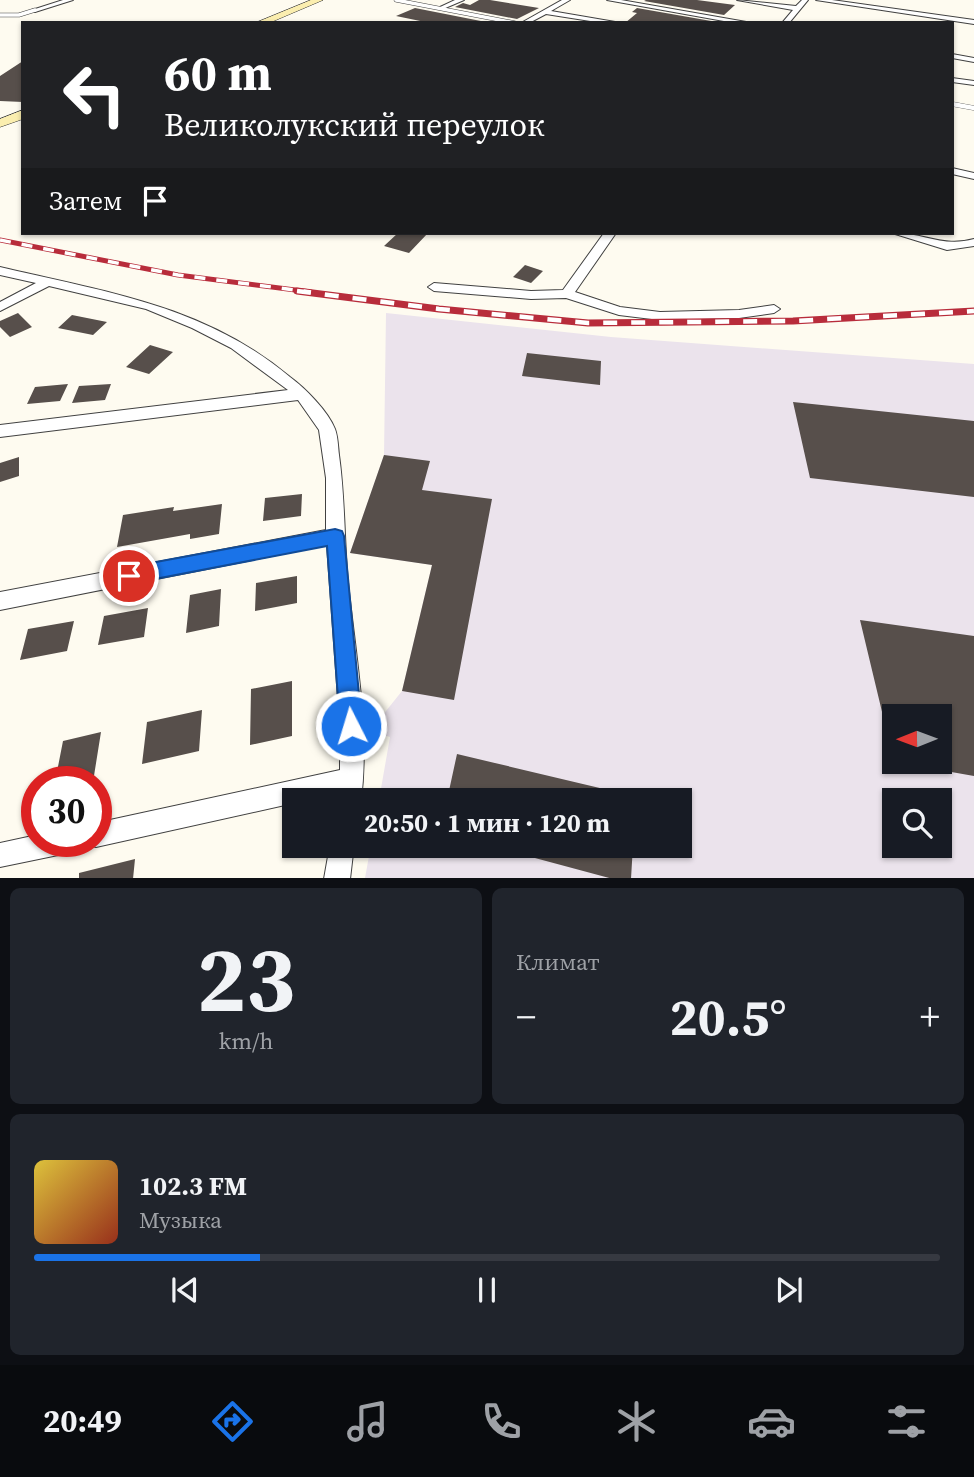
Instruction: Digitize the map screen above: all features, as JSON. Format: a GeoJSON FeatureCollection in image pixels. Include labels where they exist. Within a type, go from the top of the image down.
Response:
{"type":"FeatureCollection","features":[{"type":"Feature","properties":{"kind":"main road"},"geometry":{"type":"LineString","coordinates":[[265,21],[319,0]]}},
{"type":"Feature","properties":{"kind":"main road"},"geometry":{"type":"LineString","coordinates":[[0,123],[21,115]]}},
{"type":"Feature","properties":{"kind":"street"},"geometry":{"type":"LineString","coordinates":[[35,10],[70,0]]}},
{"type":"Feature","properties":{"kind":"street"},"geometry":{"type":"LineString","coordinates":[[441,8],[461,0]]}},
{"type":"Feature","properties":{"kind":"street"},"geometry":{"type":"LineString","coordinates":[[528,21],[567,0]]}},
{"type":"Feature","properties":{"kind":"street"},"geometry":{"type":"LineString","coordinates":[[610,0],[737,21]]}},
{"type":"Feature","properties":{"kind":"street"},"geometry":{"type":"LineString","coordinates":[[740,0],[796,8]]}},
{"type":"Feature","properties":{"kind":"street"},"geometry":{"type":"LineString","coordinates":[[786,21],[805,0]]}},
{"type":"Feature","properties":{"kind":"street"},"geometry":{"type":"LineString","coordinates":[[819,0],[974,22]]}},
{"type":"Feature","properties":{"kind":"street"},"geometry":{"type":"LineString","coordinates":[[546,12],[605,21]]}},
{"type":"Feature","properties":{"kind":"street"},"geometry":{"type":"LineString","coordinates":[[954,56],[974,60]]}},
{"type":"Feature","properties":{"kind":"street"},"geometry":{"type":"LineString","coordinates":[[954,80],[974,83]]}},
{"type":"Feature","properties":{"kind":"street"},"geometry":{"type":"LineString","coordinates":[[954,171],[974,176]]}},
{"type":"Feature","properties":{"kind":"street"},"geometry":{"type":"LineString","coordinates":[[567,294],[609,235]]}},
{"type":"Feature","properties":{"kind":"street"},"geometry":{"type":"LineString","coordinates":[[906,235],[951,247],[967,246],[974,242]]}},
{"type":"Feature","properties":{"kind":"street"},"geometry":{"type":"LineString","coordinates":[[0,271],[150,306],[197,325],[236,345],[272,369],[302,394],[327,429],[334,478],[335,536],[351,726],[351,788]]}},
{"type":"Feature","properties":{"kind":"street"},"geometry":{"type":"LineString","coordinates":[[0,307],[48,282]]}},
{"type":"Feature","properties":{"kind":"street"},"geometry":{"type":"LineString","coordinates":[[434,287],[531,295],[567,294],[619,311],[660,316],[739,314],[774,309]]}},
{"type":"Feature","properties":{"kind":"street"},"geometry":{"type":"LineString","coordinates":[[0,431],[302,394]]}},
{"type":"Feature","properties":{"kind":"street"},"geometry":{"type":"LineString","coordinates":[[0,601],[335,536]]}},
{"type":"Feature","properties":{"kind":"street"},"geometry":{"type":"LineString","coordinates":[[112,832],[282,802]]}},
{"type":"Feature","properties":{"kind":"street"},"geometry":{"type":"LineString","coordinates":[[0,856],[21,851]]}},
{"type":"Feature","properties":{"kind":"street"},"geometry":{"type":"LineString","coordinates":[[337,878],[340,858]]}},
{"type":"Feature","properties":{"kind":"lane"},"geometry":{"type":"LineString","coordinates":[[396,0],[505,21]]}},
{"type":"Feature","properties":{"kind":"lane"},"geometry":{"type":"LineString","coordinates":[[0,17],[35,10]]}},
{"type":"Feature","properties":{"kind":"lane"},"geometry":{"type":"LineString","coordinates":[[954,104],[974,108]]}},
{"type":"Feature","properties":{"kind":"shaded area"},"geometry":{"type":"Polygon","coordinates":[[[386,313],[611,337],[974,364],[974,878],[365,878],[369,858],[692,858],[692,788],[381,788],[390,737],[370,731],[402,691],[432,565],[350,553],[384,455],[386,313]]]}},
{"type":"Feature","properties":{"kind":"building"},"geometry":{"type":"Polygon","coordinates":[[[479,0],[539,8],[517,19],[455,7],[463,3],[470,5],[479,0]]]}},
{"type":"Feature","properties":{"kind":"building"},"geometry":{"type":"Polygon","coordinates":[[[697,0],[735,5],[724,15],[644,1],[697,0]]]}},
{"type":"Feature","properties":{"kind":"building"},"geometry":{"type":"Polygon","coordinates":[[[415,8],[481,21],[420,21],[396,16],[415,8]]]}},
{"type":"Feature","properties":{"kind":"building"},"geometry":{"type":"Polygon","coordinates":[[[637,8],[711,21],[627,21],[637,13],[632,12],[637,8]]]}},
{"type":"Feature","properties":{"kind":"building"},"geometry":{"type":"Polygon","coordinates":[[[21,62],[21,102],[0,101],[0,76],[21,62]]]}},
{"type":"Feature","properties":{"kind":"building"},"geometry":{"type":"Polygon","coordinates":[[[396,235],[426,235],[409,253],[384,246],[396,235]]]}},
{"type":"Feature","properties":{"kind":"building"},"geometry":{"type":"Polygon","coordinates":[[[525,265],[543,271],[531,283],[513,277],[525,265]]]}},
{"type":"Feature","properties":{"kind":"building"},"geometry":{"type":"Polygon","coordinates":[[[18,313],[32,327],[10,337],[0,327],[0,321],[18,313]]]}},
{"type":"Feature","properties":{"kind":"building"},"geometry":{"type":"Polygon","coordinates":[[[72,315],[107,322],[93,335],[58,328],[72,315]]]}},
{"type":"Feature","properties":{"kind":"building"},"geometry":{"type":"Polygon","coordinates":[[[150,345],[173,352],[149,374],[126,367],[150,345]]]}},
{"type":"Feature","properties":{"kind":"building"},"geometry":{"type":"Polygon","coordinates":[[[527,353],[601,361],[600,385],[522,376],[527,353]]]}},
{"type":"Feature","properties":{"kind":"building"},"geometry":{"type":"Polygon","coordinates":[[[68,384],[60,401],[27,404],[35,387],[68,384]]]}},
{"type":"Feature","properties":{"kind":"building"},"geometry":{"type":"Polygon","coordinates":[[[111,384],[105,400],[72,403],[79,386],[111,384]]]}},
{"type":"Feature","properties":{"kind":"building"},"geometry":{"type":"Polygon","coordinates":[[[793,402],[974,421],[974,497],[810,478],[793,402]]]}},
{"type":"Feature","properties":{"kind":"building"},"geometry":{"type":"Polygon","coordinates":[[[384,455],[430,461],[422,490],[492,499],[454,700],[402,691],[432,565],[350,553],[384,455]]]}},
{"type":"Feature","properties":{"kind":"building"},"geometry":{"type":"Polygon","coordinates":[[[19,457],[19,476],[0,482],[0,463],[19,457]]]}},
{"type":"Feature","properties":{"kind":"building"},"geometry":{"type":"Polygon","coordinates":[[[302,494],[301,516],[263,521],[265,498],[302,494]]]}},
{"type":"Feature","properties":{"kind":"building"},"geometry":{"type":"Polygon","coordinates":[[[222,504],[219,534],[190,539],[190,534],[117,547],[123,515],[174,507],[173,511],[222,504]]]}},
{"type":"Feature","properties":{"kind":"building"},"geometry":{"type":"Polygon","coordinates":[[[297,576],[297,603],[255,611],[256,583],[297,576]]]}},
{"type":"Feature","properties":{"kind":"building"},"geometry":{"type":"Polygon","coordinates":[[[221,589],[219,626],[186,633],[190,595],[221,589]]]}},
{"type":"Feature","properties":{"kind":"building"},"geometry":{"type":"Polygon","coordinates":[[[148,608],[144,637],[98,645],[104,616],[148,608]]]}},
{"type":"Feature","properties":{"kind":"building"},"geometry":{"type":"Polygon","coordinates":[[[860,620],[974,636],[974,776],[952,772],[952,704],[882,704],[882,712],[860,620]]]}},
{"type":"Feature","properties":{"kind":"building"},"geometry":{"type":"Polygon","coordinates":[[[74,621],[67,651],[20,660],[28,629],[74,621]]]}},
{"type":"Feature","properties":{"kind":"building"},"geometry":{"type":"Polygon","coordinates":[[[292,681],[292,736],[250,745],[251,689],[292,681]]]}},
{"type":"Feature","properties":{"kind":"building"},"geometry":{"type":"Polygon","coordinates":[[[202,710],[199,751],[142,764],[147,722],[202,710]]]}},
{"type":"Feature","properties":{"kind":"building"},"geometry":{"type":"Polygon","coordinates":[[[101,732],[96,766],[58,766],[63,741],[101,732]]]}},
{"type":"Feature","properties":{"kind":"building"},"geometry":{"type":"Polygon","coordinates":[[[457,754],[600,788],[450,788],[457,754]]]}},
{"type":"Feature","properties":{"kind":"building"},"geometry":{"type":"Polygon","coordinates":[[[535,858],[632,858],[631,878],[609,878],[535,858]]]}},
{"type":"Feature","properties":{"kind":"building"},"geometry":{"type":"Polygon","coordinates":[[[135,859],[133,878],[79,878],[79,873],[135,859]]]}},
{"type":"Feature","properties":{"kind":"railway"},"geometry":{"type":"LineString","coordinates":[[0,240],[178,275],[311,292]]}},
{"type":"Feature","properties":{"kind":"railway"},"geometry":{"type":"LineString","coordinates":[[297,291],[439,309],[588,323],[793,321],[974,311]]}},
{"type":"Feature","properties":{"kind":"route"},"geometry":{"type":"LineString","coordinates":[[129,576],[335,536],[351,726]]}}]}
